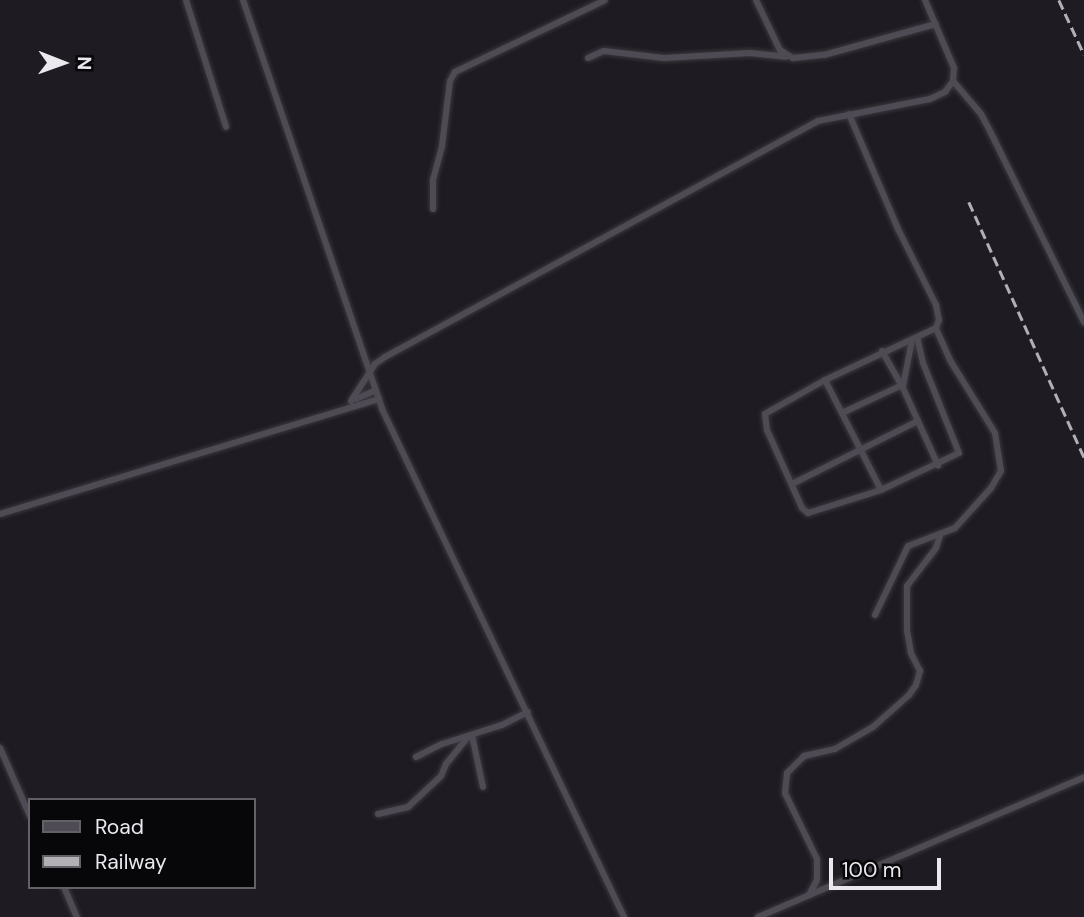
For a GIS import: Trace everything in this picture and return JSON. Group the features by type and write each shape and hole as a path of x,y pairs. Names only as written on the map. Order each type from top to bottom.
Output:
{"street":[{"path":"186,0 226,127"},
{"path":"243,0 382,409 624,917"},
{"path":"433,208 433,180 442,146 450,81 455,72 605,0"},
{"path":"756,0 786,57"},
{"path":"351,401 369,373 385,357 818,121 930,99 945,92 953,81 954,68 925,0"},
{"path":"588,58 604,51 664,58 750,53 801,59 936,24"},
{"path":"953,81 981,114 1084,322"},
{"path":"849,114 898,229 936,305 939,320 936,328 882,351 765,414 767,430 803,508 808,513 881,490 959,453 914,339"},
{"path":"875,615 908,546 940,536 955,528 998,479 1001,461 995,433 950,360 936,328"},
{"path":"902,386 914,339"},
{"path":"882,351 902,386 938,465"},
{"path":"825,380 881,490"},
{"path":"842,413 902,386"},
{"path":"342,407 376,390"},
{"path":"0,514 342,407 379,399"},
{"path":"361,405 382,409"},
{"path":"792,484 918,421"},
{"path":"809,895 817,880 817,859 785,793 786,773 804,756 835,748 873,727 909,695 916,685 920,671 911,653 907,631 907,586 936,548 940,536"},
{"path":"416,757 442,744 502,725 528,712"},
{"path":"470,735 484,787"},
{"path":"378,814 408,807 441,776 446,764 470,735"},
{"path":"0,748 28,811"},
{"path":"758,917 1084,778"},
{"path":"65,889 75,916"}],"railway":[{"path":"1059,0 1084,54"},
{"path":"969,202 1084,457"}]}
